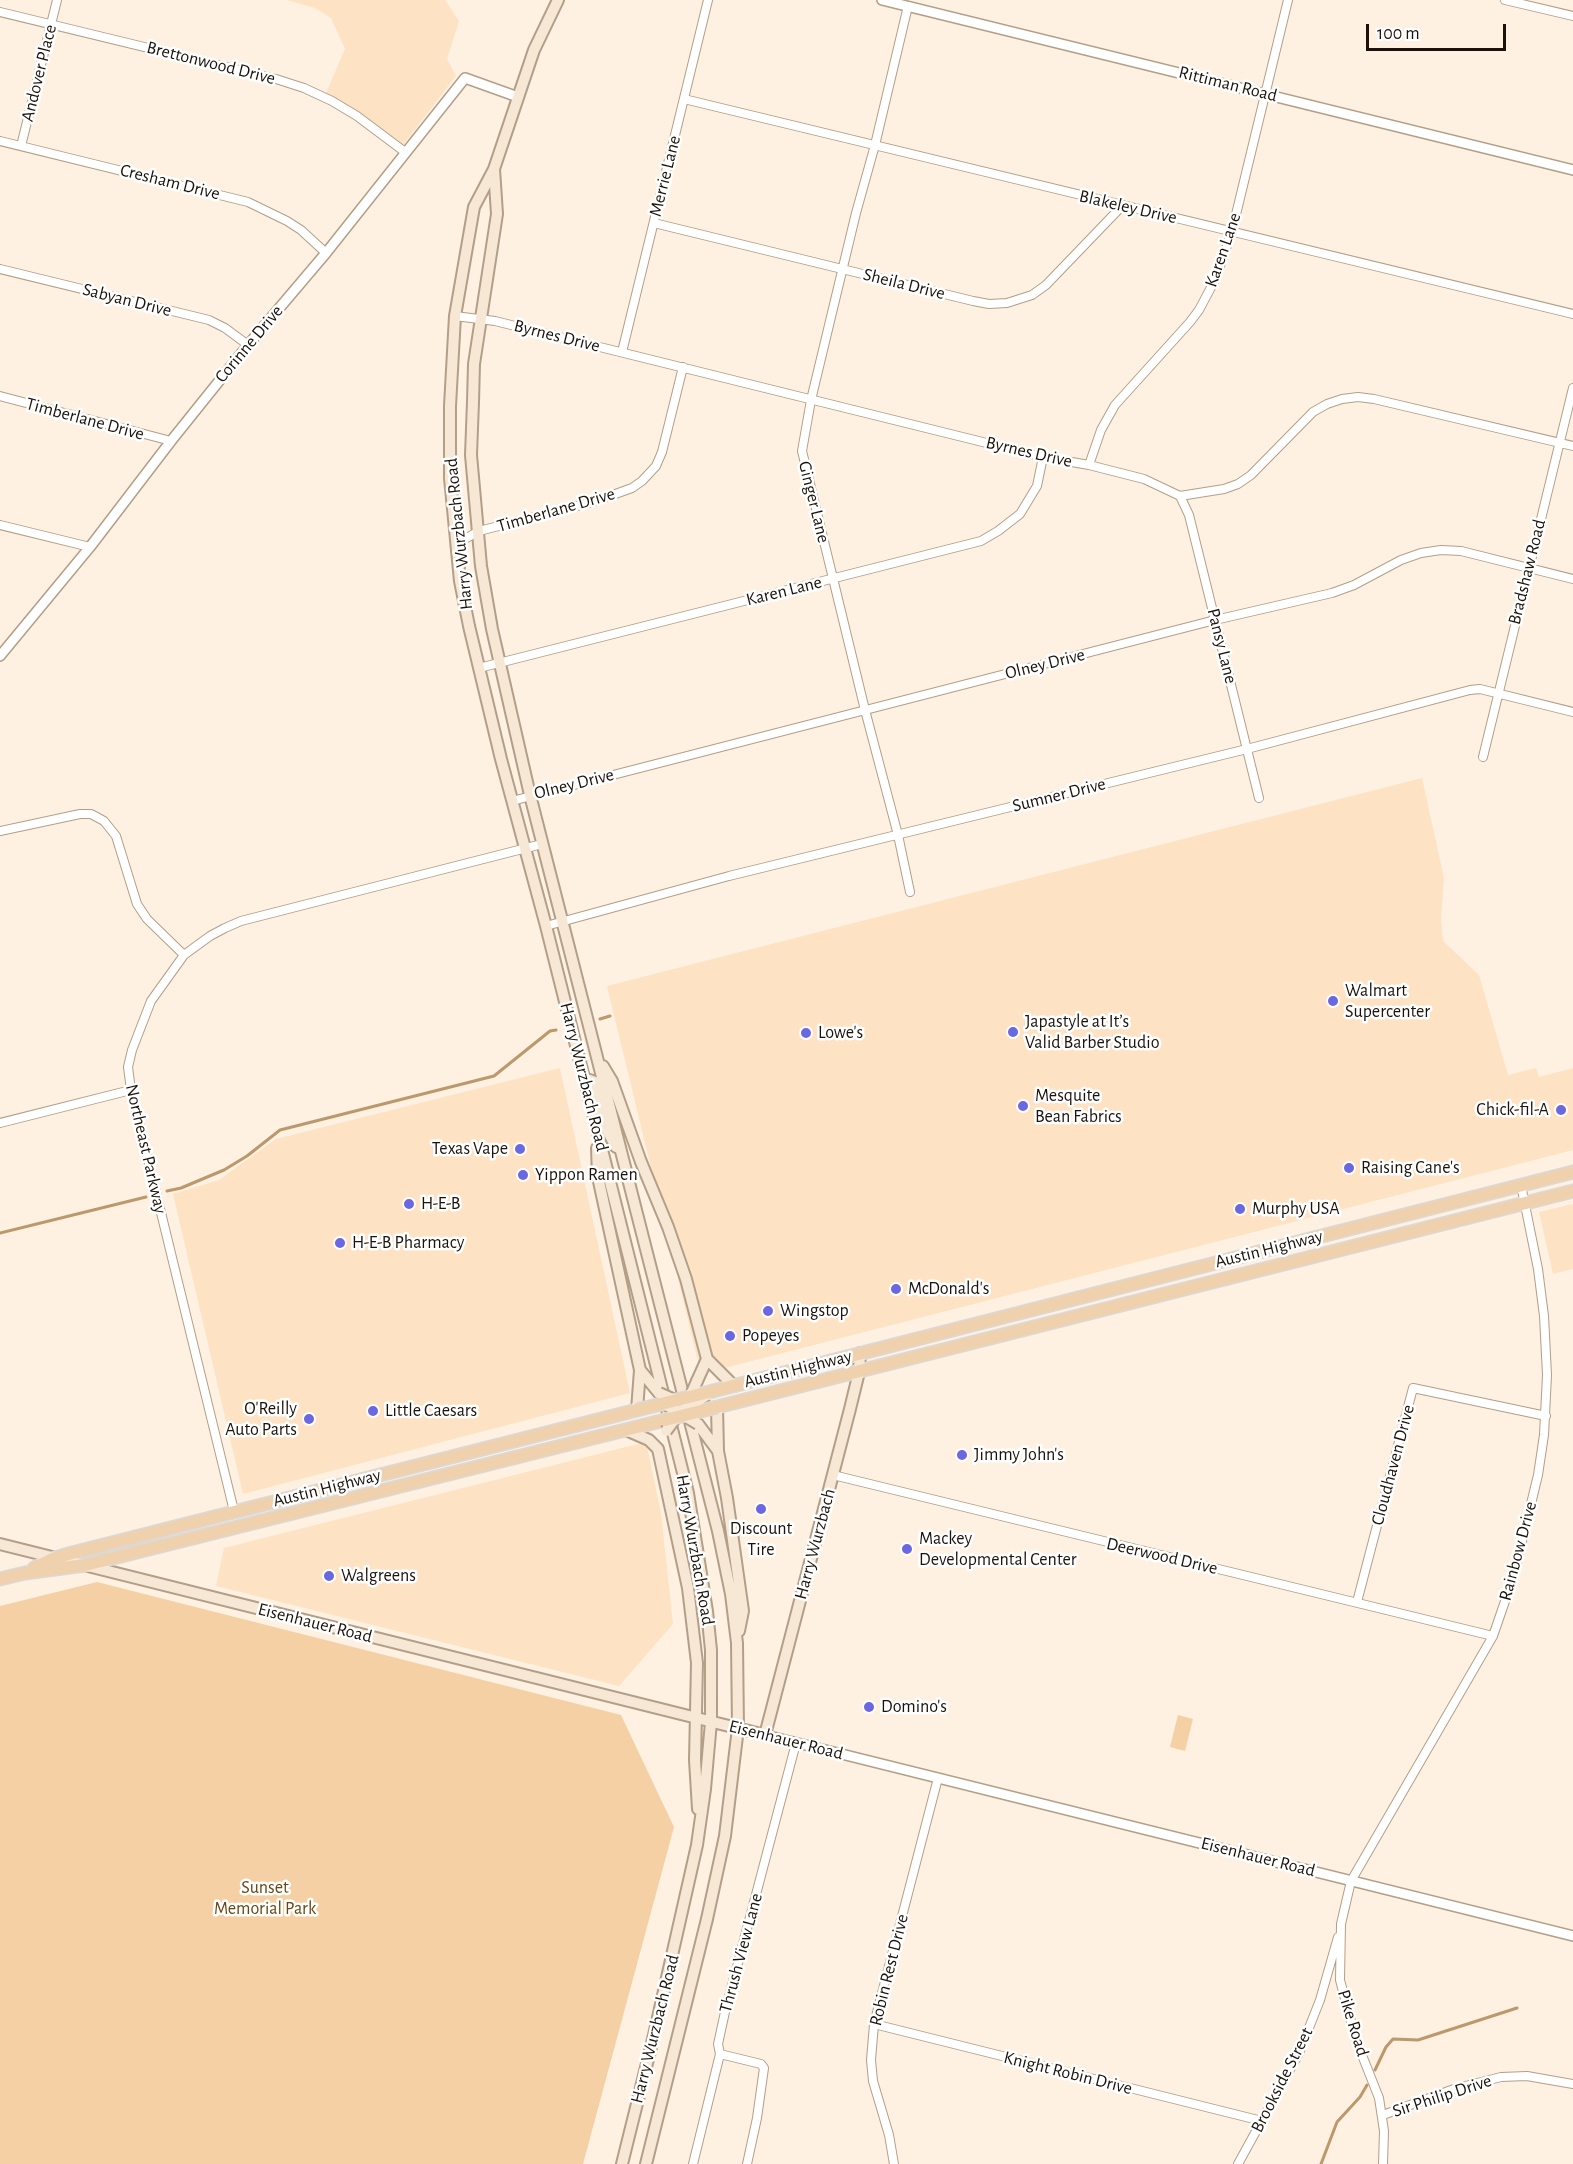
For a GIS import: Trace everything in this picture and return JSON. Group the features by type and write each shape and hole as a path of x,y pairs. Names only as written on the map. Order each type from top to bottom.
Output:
{"main road":[{"path":"549,0 549,18"},
{"name":"Harry Wurzbach Road","path":"558,0 534,50 494,169 474,207 455,316 449,441 460,581 479,668 688,1493 707,1611 711,1661 711,1722 700,1823 687,1893 622,2164"},
{"name":"Harry Wurzbach Road","path":"494,169 497,214 474,364 471,455 481,566 500,662 542,844 718,1531 731,1594 737,1643 738,1728 725,1836 712,1898 646,2164"},
{"path":"597,1058 612,1081 668,1227 686,1279 707,1359 734,1386"},
{"path":"584,1078 595,1082 608,1132 624,1161"},
{"path":"597,1133 598,1177 639,1370 637,1410"},
{"name":"Austin Highway","path":"0,1580 25,1573 85,1565 626,1430 678,1409 713,1391 1573,1172"},
{"name":"Austin Highway","path":"25,1573 55,1558 637,1410 704,1410 717,1407 1573,1191"},
{"name":"Harry Wurzbach","path":"765,1735 859,1372 860,1353"},
{"path":"658,1449 707,1359"},
{"path":"639,1370 659,1393 698,1424 718,1451"},
{"path":"717,1407 718,1451 743,1611 737,1643"},
{"path":"530,1454 533,1441 585,1428 593,1421"},
{"path":"626,1430 649,1440 658,1449 678,1537 697,1663 696,1790 700,1823"},
{"name":"Eisenhauer Road","path":"0,1544 765,1735"}],"street":[{"name":"Andover Place","path":"21,146 57,0"},
{"name":"Merrie Lane","path":"622,352 708,0"},
{"name":"Rittiman Road","path":"882,0 1573,170"},
{"name":"Karen Lane","path":"1089,465 1101,429 1115,405 1199,310 1216,278 1232,231 1288,0"},
{"path":"1505,0 1573,16"},
{"name":"Ginger Lane","path":"908,6 811,399 802,451 898,835 910,892"},
{"name":"Brettonwood Drive","path":"0,12 276,79 304,88 357,116 405,152"},
{"name":"Corinne Drive","path":"0,656 465,78 518,97"},
{"name":"Blakeley Drive","path":"684,99 1573,314"},
{"name":"Cresham Drive","path":"0,141 248,202 301,230 326,253"},
{"name":"Sheila Drive","path":"654,223 989,304 1007,303 1032,295 1046,285 1122,206"},
{"name":"Sabyan Drive","path":"0,269 209,320 225,328 248,345"},
{"name":"Byrnes Drive","path":"455,316 495,321 1043,457 1089,465 1144,479 1180,496"},
{"name":"Timberlane Drive","path":"456,544 478,531 592,502 632,488 642,481 656,466 662,452 683,367"},
{"name":"Bradshaw Road","path":"1483,757 1573,388"},
{"name":"Timberlane Drive","path":"0,396 171,441"},
{"path":"1180,496 1224,489 1238,484 1251,475 1313,412 1342,399 1358,397 1374,399 1573,446"},
{"name":"Karen Lane","path":"479,668 972,544 998,531 1020,513 1037,486 1043,457"},
{"name":"Pansy Lane","path":"1180,496 1189,515 1259,798"},
{"path":"0,525 90,547"},
{"name":"Olney Drive","path":"512,801 1215,620 1332,593 1354,585 1401,560 1431,551 1461,551 1573,579"},
{"name":"Sumner Drive","path":"546,926 729,876 1247,749 1456,693 1480,689 1573,712"},
{"path":"0,831 80,814 91,814 104,821 116,836 136,904 147,919 184,955"},
{"name":"Northeast Parkway","path":"234,1511 131,1090 128,1067 137,1034 151,1001 184,955 210,936 241,921 542,844"},
{"path":"0,1123 131,1090"},
{"name":"Rainbow Drive","path":"1351,1881 1493,1636 1513,1578 1538,1475 1546,1416 1547,1375 1544,1316 1521,1185"},
{"name":"Cloudhaven Drive","path":"1357,1602 1413,1389 1546,1416"},
{"name":"Deerwood Drive","path":"832,1475 1493,1636"},
{"name":"Eisenhauer Road","path":"765,1735 1573,1936"},
{"name":"Thrush View Lane","path":"693,2164 720,2054 718,2044 725,2013 796,1743"},
{"name":"Robin Rest Drive","path":"894,2164 889,2135 873,2081 871,2060 874,2024 938,1778"},
{"name":"Pike Road","path":"1351,1881 1341,1924 1340,1980 1356,2040 1379,2098 1383,2115 1383,2164"},
{"name":"Brookside Street","path":"1238,2164 1299,2053 1320,2000 1341,1924"},
{"name":"Knight Robin Drive","path":"874,2024 1262,2121"},
{"path":"720,2054 760,2064 764,2068 757,2118 747,2164"},
{"name":"Sir Philip Drive","path":"1383,2115 1454,2089 1501,2077 1527,2076 1573,2084"}],"shaded area":[{"path":"287,0 445,0 459,21 447,59 456,76 403,145 354,109 326,93 345,49 331,18 315,8"},
{"path":"1422,778 1444,878 1441,920 1443,941 1479,975 1508,1075 1536,1068 1539,1077 1573,1068 1573,1150 701,1374 607,986"},
{"path":"560,1068 630,1393 243,1494 173,1194 219,1180 276,1139"},
{"path":"1573,1204 1573,1269 1553,1274 1539,1212"},
{"path":"646,1442 661,1513 673,1624 619,1686 216,1586 224,1548"}],"green space":[{"name":"Sunset Memorial Park","path":"97,1582 621,1715 674,1827 583,2164 0,2164 0,1606"},
{"path":"1178,1715 1193,1719 1185,1751 1170,1747"}],"waterway":[{"path":"600,1019 610,1016"},
{"path":"167,1191 181,1188 224,1170 247,1156 280,1130 494,1076 550,1031 556,1030"},
{"path":"0,1233 146,1197"},
{"path":"1375,2070 1386,2047 1393,2039 1418,2040 1517,2008"},
{"path":"1321,2164 1337,2122 1360,2097 1367,2085"}],"place":[{"name":"Walmart Supercenter","path":"1333,1001"},
{"name":"Japastyle at It’s Valid Barber Studio","path":"1013,1032"},
{"name":"Lowe's","path":"806,1033"},
{"name":"Mesquite Bean Fabrics","path":"1023,1106"},
{"name":"Chick-fil-A","path":"1561,1110"},
{"name":"Texas Vape","path":"520,1149"},
{"name":"Raising Cane's","path":"1349,1168"},
{"name":"Yippon Ramen","path":"523,1175"},
{"name":"H-E-B","path":"409,1204"},
{"name":"Murphy USA","path":"1240,1209"},
{"name":"H-E-B Pharmacy","path":"340,1243"},
{"name":"McDonald's","path":"896,1289"},
{"name":"Wingstop","path":"768,1311"},
{"name":"Popeyes","path":"730,1336"},
{"name":"Little Caesars","path":"373,1411"},
{"name":"O'Reilly Auto Parts","path":"309,1419"},
{"name":"Jimmy John's","path":"962,1455"},
{"name":"Discount Tire","path":"761,1509"},
{"name":"Mackey Developmental Center","path":"907,1549"},
{"name":"Walgreens","path":"329,1576"},
{"name":"Domino's","path":"869,1707"}]}
